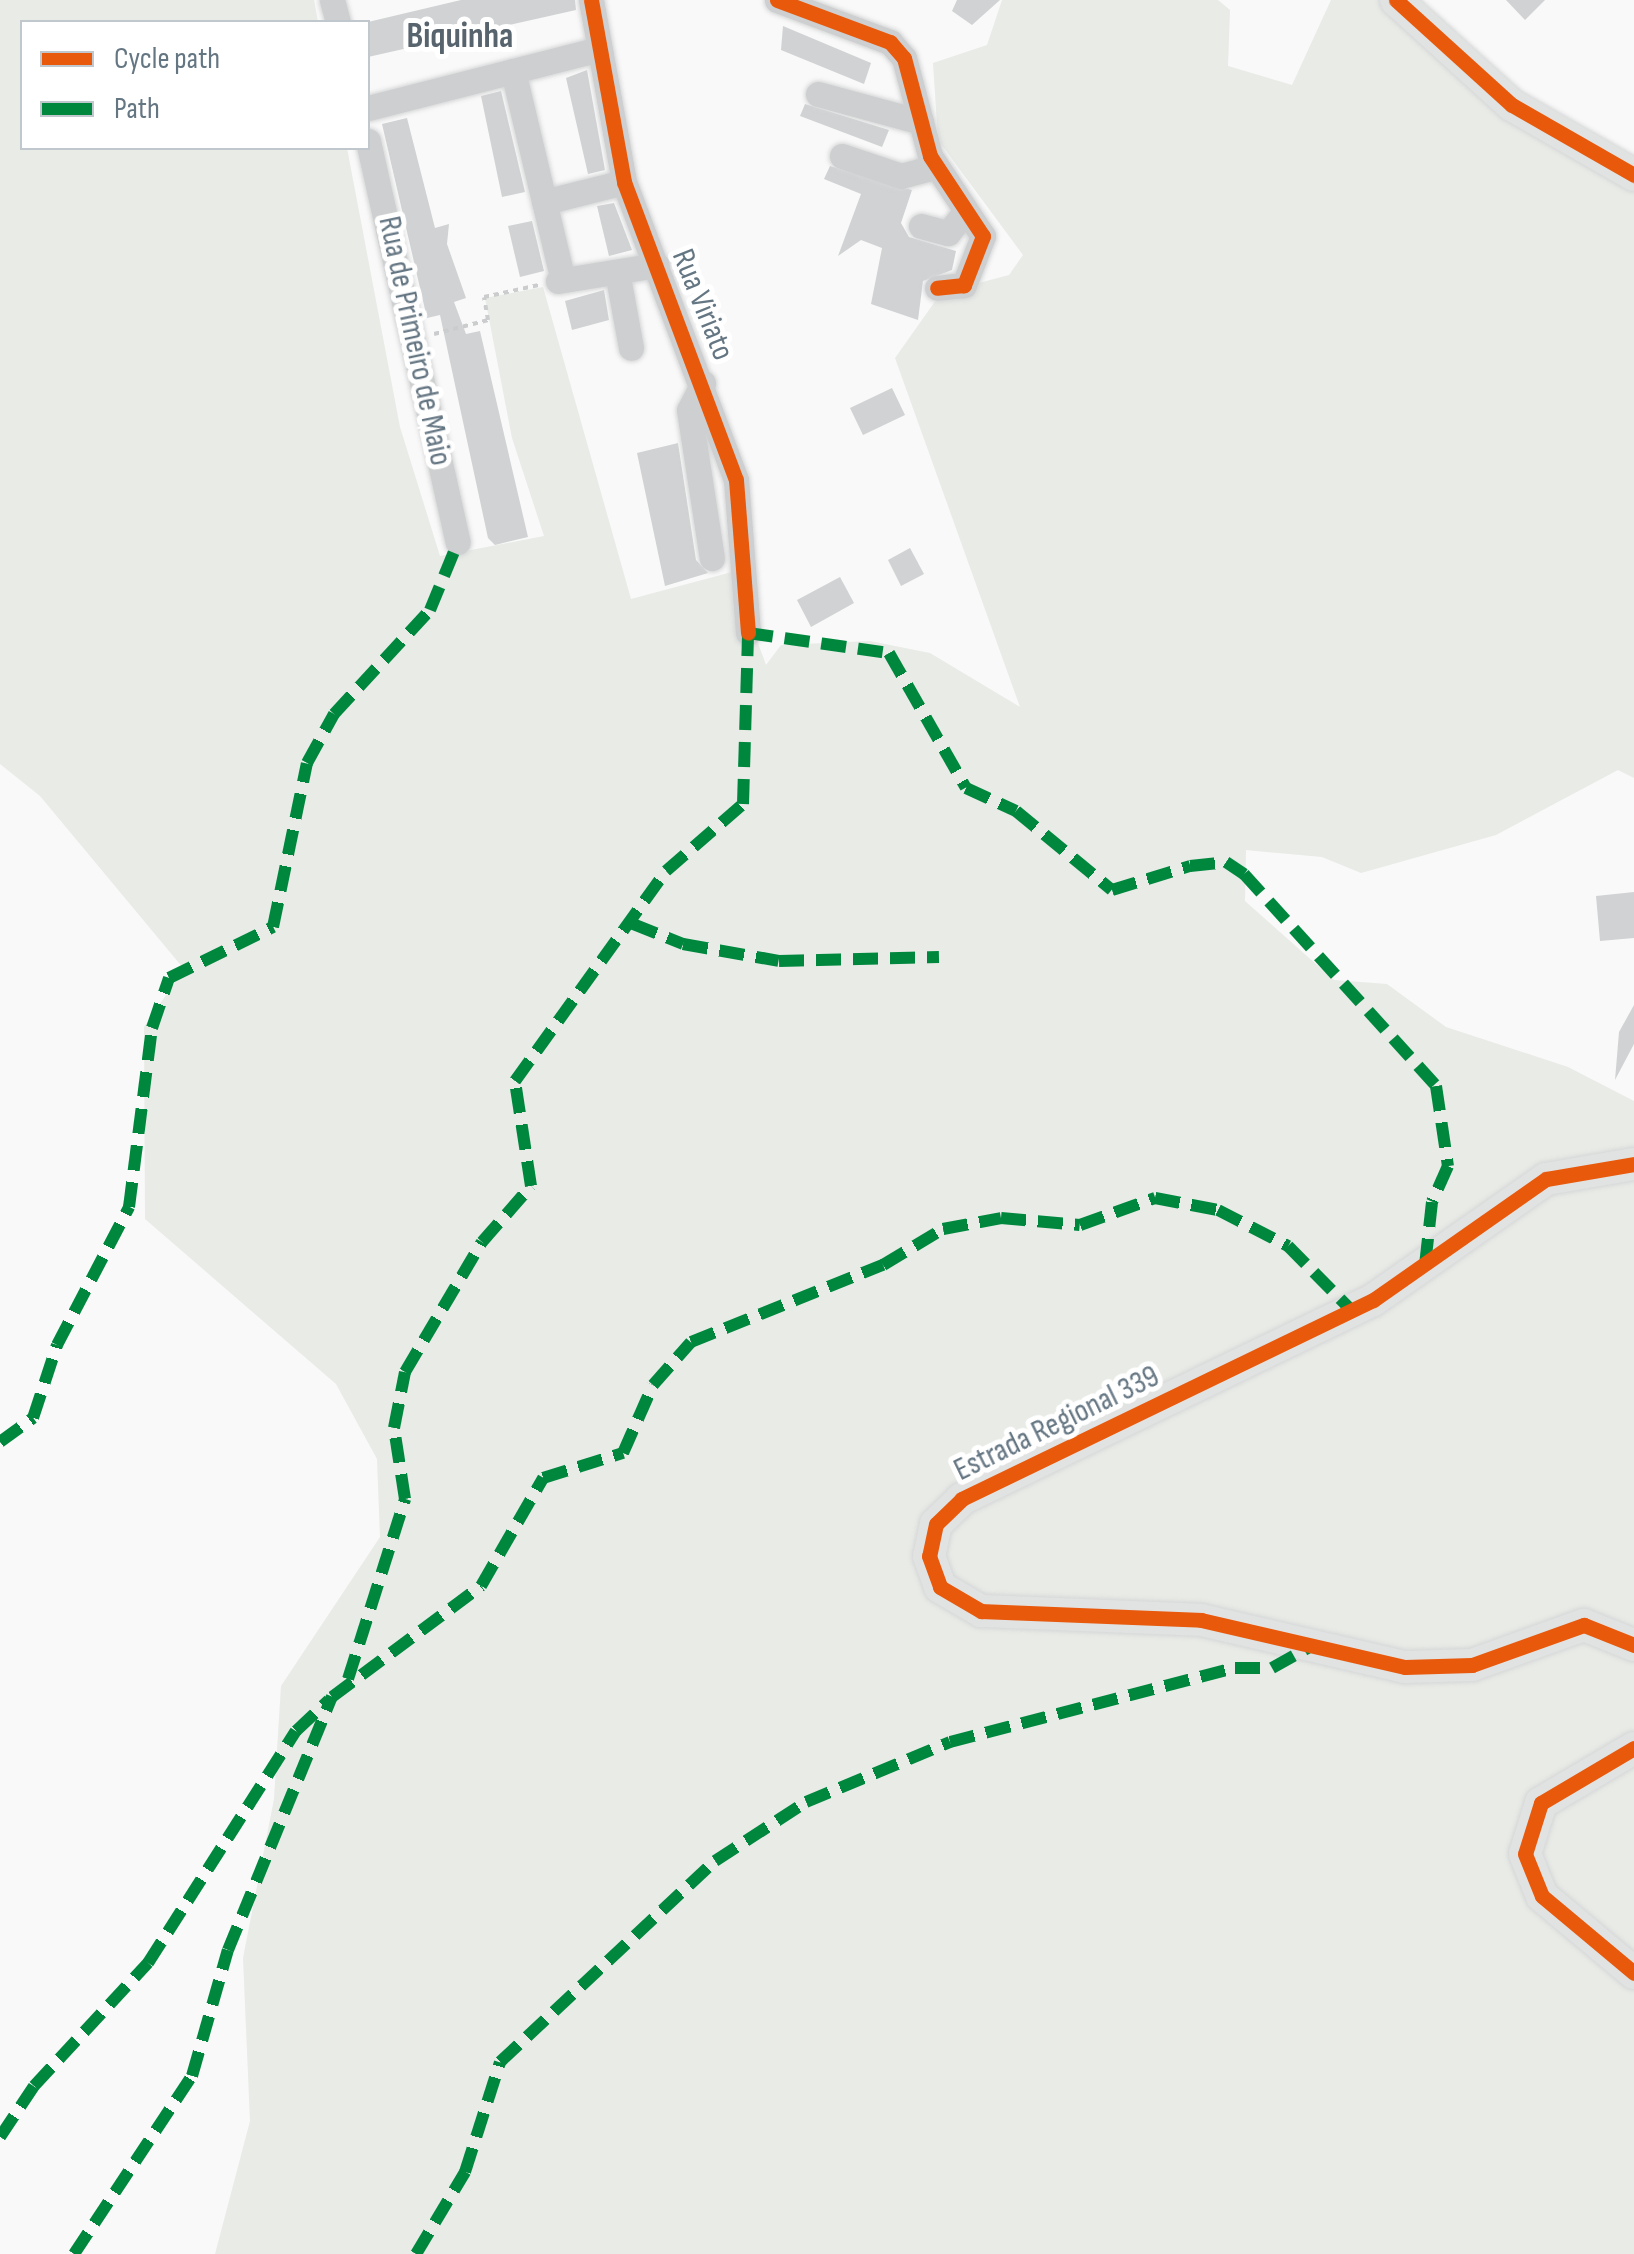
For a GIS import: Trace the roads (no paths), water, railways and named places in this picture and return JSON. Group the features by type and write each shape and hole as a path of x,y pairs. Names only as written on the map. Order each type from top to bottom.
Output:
{"main road":[{"path":"1396,0 1512,105 1634,175"},
{"name":"Estrada Regional 339","path":"1634,1164 1536,1184 1373,1300 962,1499 936,1524 929,1556 940,1587 981,1610 1200,1620 1405,1667 1472,1665 1584,1625 1634,1645"},
{"path":"1634,1748 1541,1803 1526,1854 1542,1896 1634,1973"}],"street":[{"name":"Rua Viriato","path":"591,0 624,182 703,382 736,480 748,633"},
{"path":"777,0 890,42 935,167 983,236 964,285 937,288"},
{"path":"370,107 600,49"},
{"path":"512,71 544,202 624,182"},
{"path":"818,94 921,122"},
{"name":"Rua de Primeiro de Maio","path":"370,150 458,542"},
{"path":"842,156 901,176 935,167"},
{"name":"Rua Viriato","path":"544,202 559,274 618,276 657,265"},
{"path":"921,226 948,233 964,212"},
{"name":"Rua Viriato","path":"618,276 631,348"},
{"name":"Rua Viriato","path":"703,382 689,410 712,558"}],"district":[{"name":"Biquinha","path":"460,37"}]}
